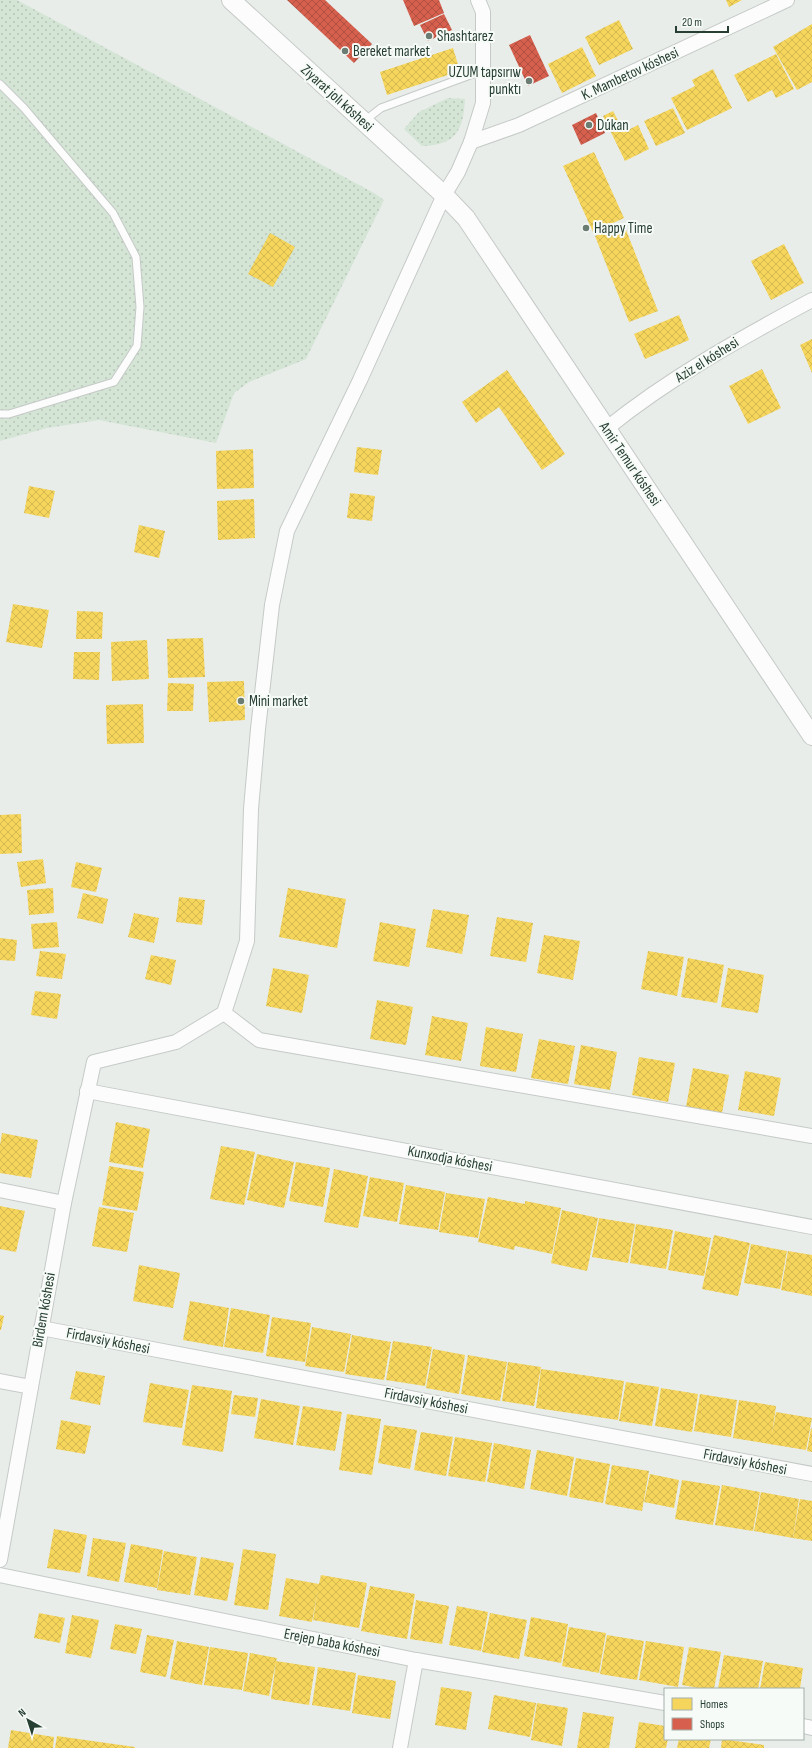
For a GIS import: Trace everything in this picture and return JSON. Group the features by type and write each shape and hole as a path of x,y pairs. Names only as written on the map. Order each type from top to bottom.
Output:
{"street":[{"name":"Ziyarat jolı kóshesi","path":"231,0 444,195"},
{"path":"478,0 483,12 483,103 471,142 458,172 444,195 360,380 287,531 272,605 258,729 251,809 247,941 224,1013 259,1040 812,1136"},
{"name":"K. Mambetov kóshesi","path":"471,142 519,126 787,0"},
{"name":"Amir Temur kóshesi","path":"444,195 466,218 812,736"},
{"name":"Aziz el kóshesi","path":"606,429 680,376 760,328 812,300"},
{"name":"Birdem kóshesi","path":"0,1560 64,1203 94,1062 176,1042 224,1013"},
{"name":"Kunxodja kóshesi","path":"88,1091 812,1227"},
{"path":"0,1190 64,1203"},
{"name":"Firdavsiy kóshesi","path":"41,1328 812,1474"},
{"path":"0,1381 31,1387"},
{"name":"Erejep baba kóshesi","path":"0,1575 416,1660 664,1703"},
{"path":"400,1748 416,1660"}],"lane":[{"path":"363,122 382,108 473,74"},
{"path":"0,84 24,108 113,213 136,257 140,306 137,346 114,382 9,414 0,414"}],"green space":[{"path":"0,0 17,0 374,193 384,200 306,359 249,382 234,393 216,443 99,420 47,428 0,441"},
{"path":"448,98 465,99 462,120 456,134 443,143 422,146 404,129 419,112"}],"building: Homes":[{"path":"726,0 742,0 729,7"},
{"path":"619,20 633,49 599,65 585,37"},
{"path":"812,24 812,82 797,90 773,47"},
{"path":"582,47 596,76 562,93 548,64"},
{"path":"453,48 460,71 387,95 380,72"},
{"path":"776,54 794,89 776,98 772,90 748,102 734,75"},
{"path":"713,69 732,108 687,130 671,98 695,86 692,80"},
{"path":"673,108 685,133 656,146 644,121"},
{"path":"613,111 624,132 638,125 649,149 625,161 603,116"},
{"path":"594,152 624,218 593,232 563,166"},
{"path":"624,225 658,311 629,322 595,236"},
{"path":"270,233 295,247 273,287 248,274"},
{"path":"784,244 804,283 771,300 751,261"},
{"path":"679,315 689,340 645,359 634,334"},
{"path":"812,339 812,373 800,345"},
{"path":"762,369 781,408 748,424 729,386"},
{"path":"507,370 565,454 542,470 499,407 476,423 462,402"},
{"path":"357,447 382,450 378,475 354,472"},
{"path":"253,449 254,488 217,489 216,451"},
{"path":"29,486 55,491 49,518 24,513"},
{"path":"350,493 375,496 372,521 347,518"},
{"path":"254,499 255,538 218,540 217,501"},
{"path":"139,525 165,531 159,558 134,552"},
{"path":"13,604 49,610 42,648 6,642"},
{"path":"77,611 103,612 102,639 76,639"},
{"path":"203,638 205,677 168,678 167,639"},
{"path":"147,640 149,679 112,681 111,642"},
{"path":"74,652 100,652 99,680 73,679"},
{"path":"244,681 245,720 209,722 207,682"},
{"path":"168,683 194,684 193,711 167,711"},
{"path":"143,704 144,743 107,744 106,705"},
{"path":"21,814 22,853 0,854 0,815"},
{"path":"43,859 46,883 21,887 17,862"},
{"path":"76,862 102,868 96,892 71,887"},
{"path":"53,888 54,913 29,915 27,890"},
{"path":"288,888 346,899 337,948 279,937"},
{"path":"83,893 108,899 103,924 77,918"},
{"path":"179,897 205,900 202,925 176,922"},
{"path":"433,909 469,915 462,954 426,947"},
{"path":"134,913 159,918 154,943 128,937"},
{"path":"497,917 533,923 526,962 490,956"},
{"path":"57,922 59,947 33,949 31,924"},
{"path":"380,922 416,929 409,967 373,961"},
{"path":"544,935 580,941 573,980 537,973"},
{"path":"0,938 17,940 15,961 0,960"},
{"path":"40,951 66,954 62,979 36,976"},
{"path":"648,951 684,957 677,996 641,989"},
{"path":"151,955 176,960 171,985 145,979"},
{"path":"688,958 724,965 717,1003 681,997"},
{"path":"273,968 309,975 302,1013 266,1006"},
{"path":"728,968 764,975 758,1013 721,1007"},
{"path":"35,991 61,994 57,1019 31,1015"},
{"path":"377,1000 413,1007 406,1045 370,1039"},
{"path":"432,1016 468,1023 461,1061 425,1055"},
{"path":"486,1027 523,1034 516,1072 480,1066"},
{"path":"539,1039 575,1046 568,1084 531,1078"},
{"path":"581,1045 617,1052 610,1090 574,1084"},
{"path":"639,1057 675,1063 668,1102 632,1095"},
{"path":"693,1068 729,1075 722,1113 686,1107"},
{"path":"745,1071 781,1078 774,1116 738,1110"},
{"path":"116,1122 150,1129 143,1168 109,1162"},
{"path":"2,1133 38,1140 31,1178 0,1173 0,1145"},
{"path":"221,1146 255,1152 244,1205 210,1199"},
{"path":"257,1154 294,1162 284,1208 247,1200"},
{"path":"296,1162 330,1168 323,1207 289,1201"},
{"path":"109,1166 144,1172 137,1211 102,1205"},
{"path":"334,1169 368,1176 358,1228 324,1222"},
{"path":"370,1177 404,1183 397,1222 363,1216"},
{"path":"406,1185 445,1192 438,1230 399,1224"},
{"path":"446,1193 485,1199 478,1238 439,1232"},
{"path":"488,1197 525,1204 525,1201 561,1208 552,1254 515,1246 514,1250 478,1242"},
{"path":"0,1206 25,1211 16,1252 0,1249"},
{"path":"99,1207 134,1213 127,1252 92,1246"},
{"path":"562,1210 598,1218 587,1271 551,1263"},
{"path":"599,1218 635,1224 628,1263 592,1257"},
{"path":"636,1224 673,1230 666,1269 630,1263"},
{"path":"675,1231 711,1238 704,1276 668,1270"},
{"path":"714,1235 750,1243 738,1296 702,1289"},
{"path":"751,1244 787,1251 780,1289 744,1283"},
{"path":"788,1251 812,1255 812,1296 781,1290"},
{"path":"139,1265 180,1273 173,1308 133,1301"},
{"path":"190,1301 229,1308 223,1347 183,1340"},
{"path":"231,1308 270,1315 263,1353 224,1347"},
{"path":"0,1315 4,1316 1,1330 0,1330"},
{"path":"272,1317 311,1323 305,1362 266,1356"},
{"path":"312,1327 351,1334 344,1372 305,1366"},
{"path":"352,1335 391,1342 384,1380 345,1374"},
{"path":"393,1341 432,1347 425,1386 386,1380"},
{"path":"433,1349 465,1355 459,1394 426,1388"},
{"path":"468,1355 507,1362 500,1401 461,1394"},
{"path":"508,1362 541,1367 534,1406 502,1401"},
{"path":"541,1369 624,1381 618,1420 536,1408"},
{"path":"76,1371 105,1376 100,1405 70,1399"},
{"path":"626,1382 659,1387 652,1426 619,1421"},
{"path":"150,1383 189,1390 182,1428 143,1422"},
{"path":"192,1385 232,1391 223,1452 182,1445"},
{"path":"661,1388 698,1394 692,1432 655,1426"},
{"path":"700,1394 737,1400 731,1437 694,1431"},
{"path":"234,1395 258,1398 255,1417 231,1414"},
{"path":"261,1399 300,1406 293,1445 254,1438"},
{"path":"739,1400 776,1406 772,1434 776,1412 812,1418 806,1450 733,1438"},
{"path":"303,1406 342,1412 335,1451 296,1445"},
{"path":"347,1414 381,1419 372,1475 339,1470"},
{"path":"61,1420 91,1426 85,1454 56,1449"},
{"path":"384,1425 417,1430 410,1469 378,1463"},
{"path":"811,1428 812,1429 812,1452 807,1451"},
{"path":"421,1432 453,1437 446,1476 414,1470"},
{"path":"455,1437 492,1443 485,1482 448,1476"},
{"path":"494,1443 531,1450 524,1489 487,1482"},
{"path":"537,1450 574,1457 567,1496 530,1489"},
{"path":"576,1458 610,1464 603,1503 569,1497"},
{"path":"612,1465 649,1471 642,1511 605,1504"},
{"path":"650,1474 679,1480 674,1508 644,1502"},
{"path":"682,1480 720,1486 713,1525 675,1519"},
{"path":"722,1485 760,1492 753,1531 715,1525"},
{"path":"761,1492 799,1499 793,1538 754,1531"},
{"path":"800,1499 812,1501 812,1541 793,1538"},
{"path":"54,1529 87,1535 80,1573 47,1568"},
{"path":"93,1538 126,1543 119,1582 87,1576"},
{"path":"131,1544 163,1550 157,1588 124,1582"},
{"path":"243,1549 276,1554 268,1610 234,1605"},
{"path":"164,1551 197,1557 190,1595 157,1590"},
{"path":"201,1557 234,1563 227,1601 194,1595"},
{"path":"321,1575 367,1583 359,1628 313,1620 318,1589 312,1622 279,1616 286,1578 319,1584"},
{"path":"370,1586 415,1594 407,1639 361,1631"},
{"path":"416,1600 449,1606 442,1644 410,1639"},
{"path":"457,1606 488,1612 481,1651 449,1645"},
{"path":"39,1613 65,1618 60,1643 34,1638"},
{"path":"490,1613 527,1620 519,1659 482,1652"},
{"path":"72,1615 99,1620 91,1658 65,1653"},
{"path":"531,1617 568,1624 561,1663 524,1656"},
{"path":"115,1624 142,1629 136,1654 110,1649"},
{"path":"569,1627 606,1633 599,1673 562,1666"},
{"path":"147,1635 174,1640 166,1677 140,1672"},
{"path":"607,1635 644,1641 637,1680 600,1674"},
{"path":"177,1641 209,1647 202,1685 170,1679"},
{"path":"646,1641 684,1647 678,1687 639,1680"},
{"path":"210,1647 248,1653 242,1690 204,1685"},
{"path":"689,1647 721,1652 714,1688 698,1688 682,1685"},
{"path":"250,1653 277,1658 276,1661 315,1667 309,1705 271,1699 276,1662 269,1696 243,1691"},
{"path":"724,1655 763,1661 758,1688 718,1688"},
{"path":"765,1662 803,1668 800,1688 760,1688"},
{"path":"318,1667 356,1673 350,1711 312,1705"},
{"path":"358,1675 396,1681 390,1719 352,1713"},
{"path":"441,1687 472,1692 466,1730 435,1725"},
{"path":"494,1695 536,1703 530,1737 488,1729"},
{"path":"537,1703 568,1708 562,1746 531,1740"},
{"path":"583,1712 614,1717 609,1748 577,1748"},
{"path":"639,1722 664,1726 664,1740 668,1740 666,1748 635,1748"},
{"path":"11,1730 54,1737 53,1748 8,1748"},
{"path":"57,1736 135,1747 135,1748 55,1748"},
{"path":"679,1740 711,1740 709,1748 677,1748"},
{"path":"722,1740 764,1745 764,1748 721,1748"}],"building: Shops":[{"path":"287,0 325,0 372,44 354,63"},
{"path":"403,0 439,0 444,13 414,26"},
{"path":"444,14 452,30 428,41 420,25"},
{"path":"530,35 549,76 528,86 509,45"},
{"path":"596,113 605,133 581,145 572,125"}],"place":[{"name":"Shashtarez","path":"429,36"},
{"name":"Bereket market","path":"345,51"},
{"name":"UZUM tapsırıw punktı","path":"529,81"},
{"name":"Dúkan","path":"589,125"},
{"name":"Happy Time","path":"586,228"},
{"name":"Mini market","path":"241,701"}]}
